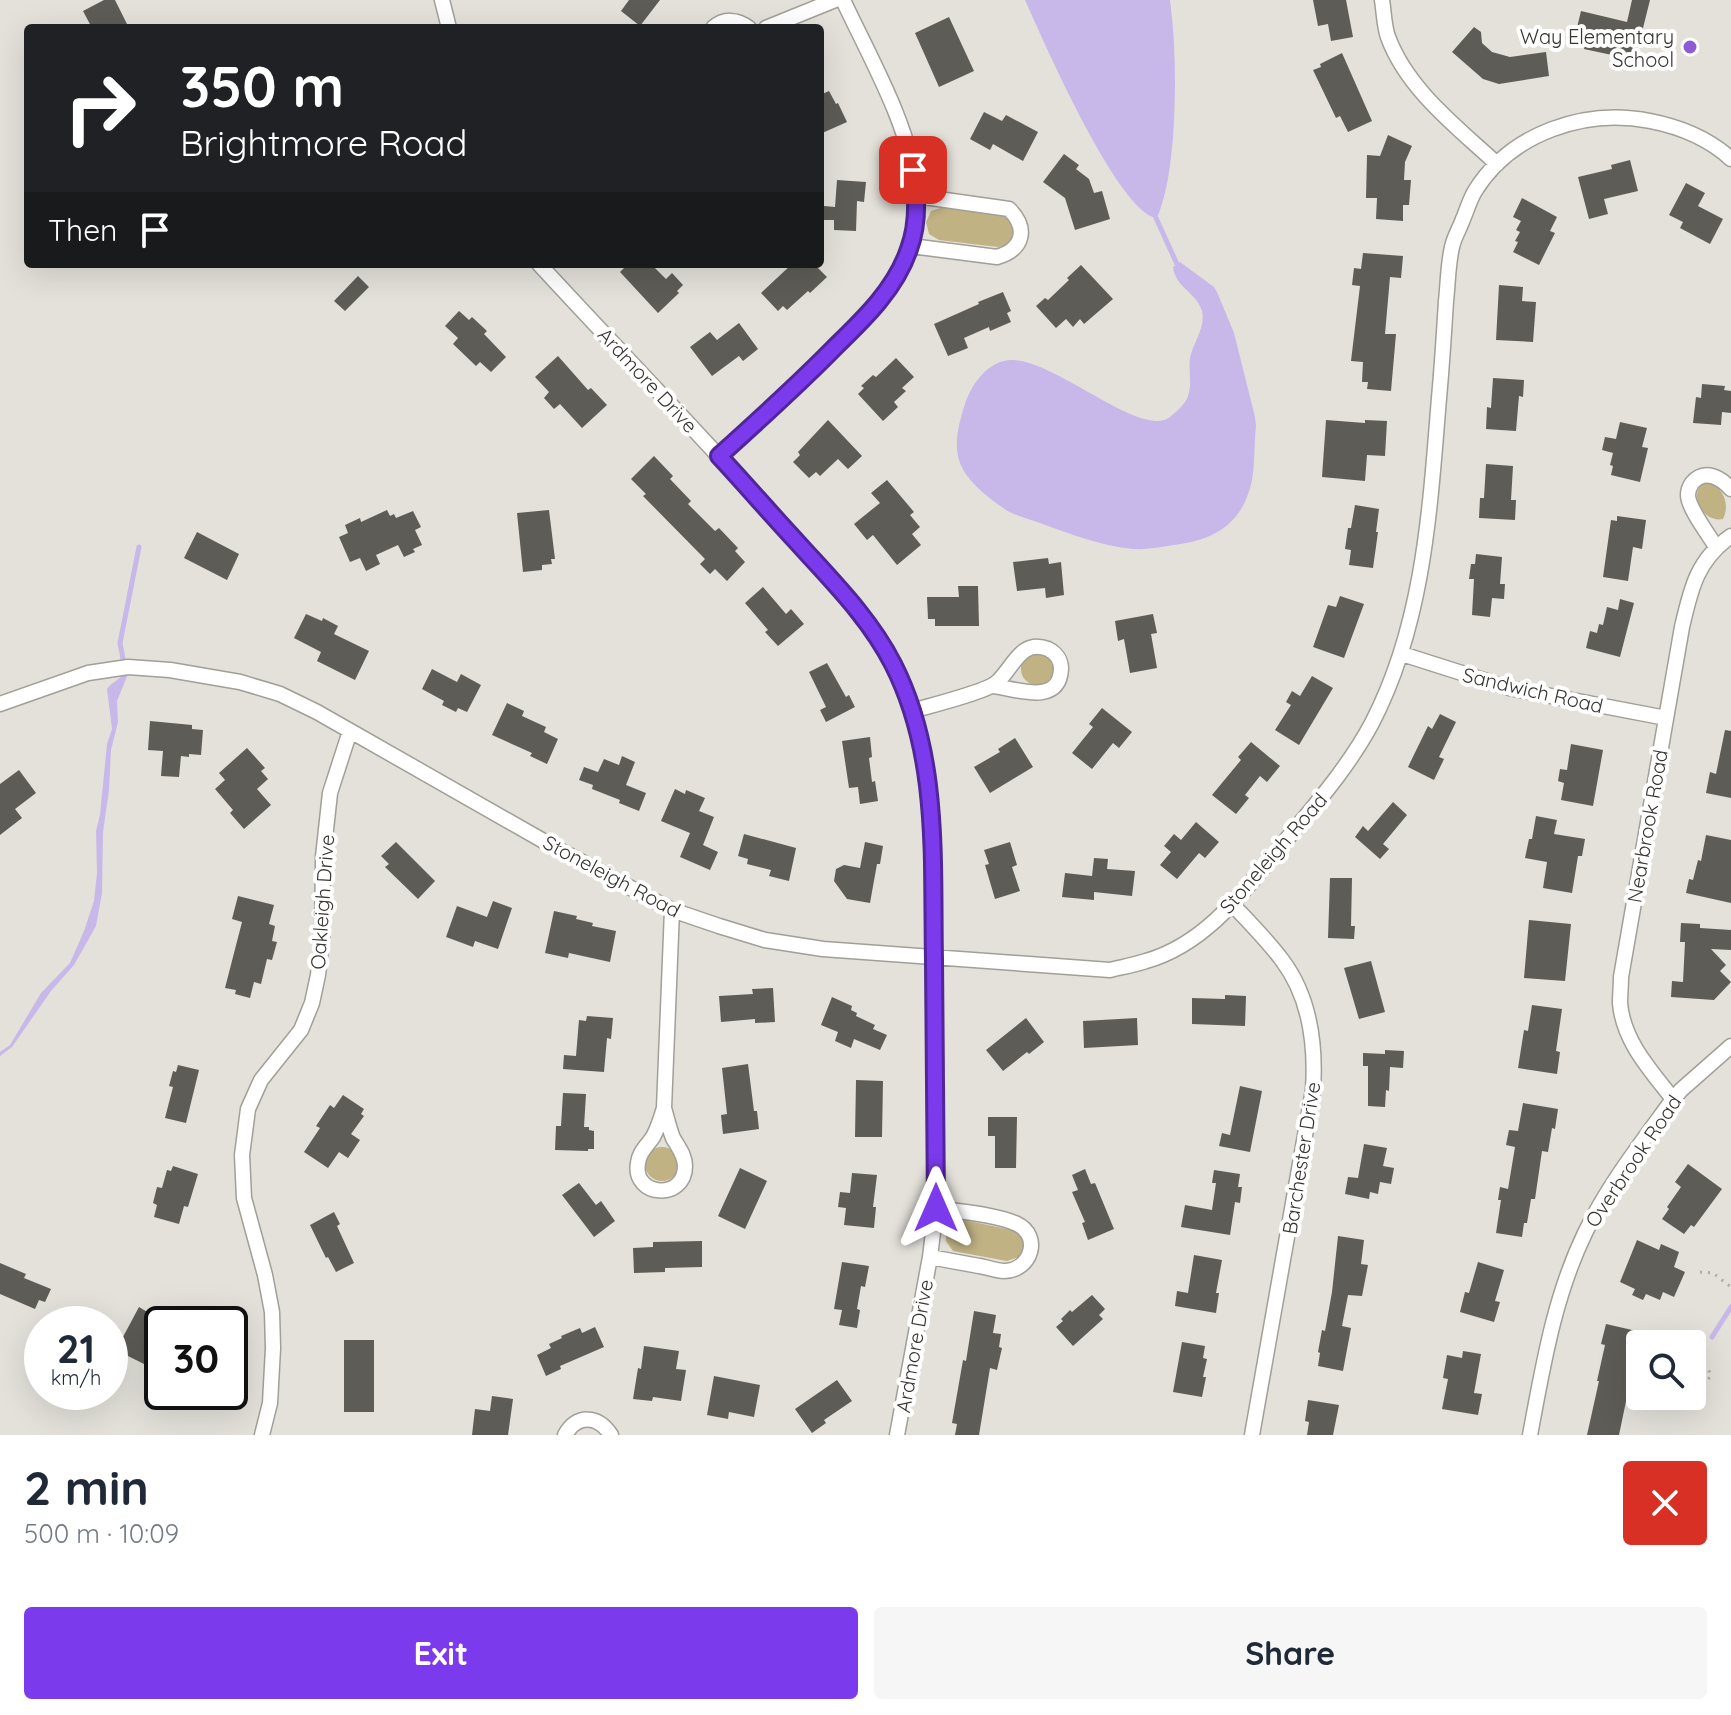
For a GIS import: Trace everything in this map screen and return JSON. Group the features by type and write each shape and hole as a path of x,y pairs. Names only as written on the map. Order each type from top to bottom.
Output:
{"street":[{"path":"442,0 448,24"},
{"path":"776,24 835,0"},
{"path":"719,456 819,363 879,301 901,268 911,246 917,196 913,170 901,130 843,0"},
{"path":"1382,0 1386,33 1413,80 1442,113 1497,164"},
{"path":"719,24 732,20 743,24"},
{"name":"Stoneleigh Road","path":"0,704 88,673 128,667 170,670 240,682 280,694 317,712 554,847 672,910 765,940 823,949 1110,970 1148,961 1182,945 1207,928 1232,904 1334,781 1371,725 1402,654 1426,537 1452,247 1475,191 1497,164 1522,144 1573,122 1619,116 1670,124 1694,133 1731,159"},
{"path":"911,246 997,257 1015,248 1022,228 1018,217 1009,209 917,196"},
{"name":"Ardmore Drive","path":"543,268 847,596 893,664 912,711 924,753 931,806 936,1208 897,1435"},
{"path":"1716,547 1690,505 1687,493 1698,478 1709,475 1720,479 1731,489"},
{"name":"Nearbrook Road","path":"1673,1099 1629,1037 1620,1004 1621,977 1690,592 1716,547 1731,536"},
{"path":"912,711 993,686 1029,693 1049,690 1058,680 1061,669 1058,658 1044,648 1025,649 993,686"},
{"name":"Sandwich Road","path":"1402,654 1509,688 1666,718"},
{"name":"Oakleigh Drive","path":"262,1435 270,1403 272,1312 244,1198 242,1155 248,1109 261,1080 301,1030 312,1003 322,940 323,857 330,793 350,731"},
{"name":"Barchester Drive","path":"1232,904 1283,961 1301,993 1315,1057 1313,1090 1252,1435"},
{"path":"664,1108 685,1162 684,1175 679,1184 665,1191 651,1189 641,1181 637,1166 642,1150 658,1127 664,1108 672,910"},
{"name":"Overbrook Road","path":"1530,1435 1557,1307 1585,1232 1603,1200 1673,1099 1731,1046"},
{"name":"Ardmore Drive","path":"930,1257 1005,1271 1019,1268 1029,1258 1032,1244 1020,1226 1006,1220 936,1208"},
{"path":"565,1435 569,1428 583,1420 599,1422 611,1435"}],"path":[{"path":"1700,1272 1713,1273 1729,1286"},
{"path":"1706,1382 1711,1376 1707,1366"}],"shaded area":[{"path":"1025,0 1170,0 1175,69 1173,138 1166,188 1157,218 1141,209 1103,158 1064,85"},
{"path":"943,207 1007,216 1016,230 1007,244 998,247 939,240 929,234 926,222 931,211"},
{"path":"1180,262 1217,292 1234,333 1255,417 1252,480 1236,516 1218,532 1195,541 1133,549 1086,539 1018,516 986,495 963,470 957,441 971,390 990,367 1004,361 1022,361 1043,368 1137,417 1156,421 1170,417 1184,404 1190,389 1190,358 1203,317 1196,299 1175,274 1173,267"},
{"path":"1704,482 1716,486 1723,495 1726,507 1723,519 1710,517 1700,507 1697,494"},
{"path":"1037,653 1049,657 1053,669 1049,681 1037,685 1025,681 1021,669 1025,657"},
{"path":"128,674 117,701 118,722 111,750 103,832 102,893 96,926 74,965 51,991 12,1047 0,1056 41,993 70,963 84,931 94,901 96,831 107,744 112,729 107,689 122,675"},
{"path":"662,1147 674,1152 679,1164 674,1176 662,1181 650,1176 645,1164 650,1152"},
{"path":"964,1220 1016,1231 1024,1245 1019,1257 1007,1261 953,1251 946,1241 948,1229"}],"building":[{"path":"104,0 115,0 127,24 90,24 83,11"},
{"path":"629,0 660,0 642,24 621,11"},
{"path":"1313,0 1346,0 1353,37 1331,41 1328,24 1318,26"},
{"path":"1632,0 1650,0 1635,60 1584,49 1586,43 1574,40 1581,11 1627,22"},
{"path":"949,17 974,71 939,87 915,33"},
{"path":"1474,27 1481,32 1482,43 1492,52 1510,57 1546,52 1549,76 1499,84 1483,79 1452,52"},
{"path":"1342,53 1372,121 1348,132 1340,116 1336,118 1313,70"},
{"path":"829,91 847,122 824,132 824,93"},
{"path":"984,112 1002,121 1006,115 1038,132 1023,161 993,144 990,150 970,139"},
{"path":"1388,135 1412,146 1405,162 1404,180 1411,180 1409,205 1403,205 1403,221 1376,219 1377,198 1366,198 1367,155 1380,156"},
{"path":"1064,154 1079,165 1076,169 1089,179 1094,193 1102,191 1110,219 1075,230 1065,198 1043,182"},
{"path":"1630,160 1638,191 1604,199 1608,214 1589,219 1578,177 1612,169 1611,165"},
{"path":"837,180 866,182 864,202 857,201 856,231 834,230 834,220 824,220 824,206 835,207"},
{"path":"1686,183 1705,193 1698,206 1723,219 1710,244 1680,228 1683,222 1669,215"},
{"path":"1522,198 1557,217 1550,231 1555,233 1539,265 1513,252 1520,232 1516,230 1521,221 1513,217"},
{"path":"1363,253 1403,256 1401,278 1390,277 1385,334 1396,334 1391,391 1367,389 1368,382 1362,382 1363,362 1351,361 1360,286 1352,285 1354,268 1361,269"},
{"path":"1081,265 1113,299 1084,324 1080,319 1073,327 1066,319 1056,328 1036,306 1045,298 1048,300"},
{"path":"624,268 655,268 666,279 672,273 683,285 658,313 620,272"},
{"path":"788,268 818,268 827,277 787,310 783,306 778,311 761,293"},
{"path":"358,276 369,287 345,311 334,301"},
{"path":"1499,285 1523,287 1522,301 1536,302 1533,342 1496,340"},
{"path":"1003,292 1011,311 1007,313 1011,322 964,338 968,348 948,356 934,324"},
{"path":"459,311 469,320 472,317 487,331 484,334 506,357 491,372 480,362 476,366 453,344 458,338 445,326"},
{"path":"739,323 758,349 743,361 739,356 712,376 690,347 710,332 717,340"},
{"path":"558,356 588,390 591,388 607,405 582,428 560,404 554,409 544,398 549,392 535,377"},
{"path":"896,358 914,377 902,388 906,391 894,402 898,407 883,421 858,394 864,388 861,386"},
{"path":"1493,378 1524,380 1523,397 1519,396 1516,431 1486,429"},
{"path":"1702,384 1725,386 1724,390 1731,391 1731,413 1722,412 1721,425 1693,423 1696,397 1701,398"},
{"path":"828,420 862,456 848,469 838,459 820,476 816,472 809,478 793,462 800,455 798,452"},
{"path":"1326,420 1387,421 1385,456 1367,455 1365,481 1322,477"},
{"path":"1620,422 1647,428 1642,447 1648,448 1640,482 1611,475 1613,453 1602,450 1605,437 1616,439"},
{"path":"654,456 691,501 688,504 715,531 719,528 738,548 735,551 745,562 727,581 715,569 710,574 700,564 705,559 643,496 646,494 631,479"},
{"path":"1486,464 1513,466 1511,500 1516,500 1515,520 1479,518"},
{"path":"887,480 914,512 910,515 920,527 912,534 921,545 897,565 873,535 867,540 854,524 880,503 871,493"},
{"path":"1355,505 1379,509 1373,568 1349,565 1351,550 1345,549"},
{"path":"387,510 390,516 394,514 396,518 413,511 421,527 415,530 422,545 404,557 398,545 376,555 380,564 366,571 360,558 350,562 339,537 348,533 345,525 360,518 361,522"},
{"path":"549,510 555,559 551,559 552,564 542,565 542,570 523,572 517,513"},
{"path":"1617,516 1646,520 1642,549 1633,547 1628,581 1603,577 1611,520 1617,521"},
{"path":"197,532 239,554 227,580 184,558"},
{"path":"1476,554 1502,557 1500,584 1505,584 1504,599 1492,598 1490,617 1472,615 1474,579 1469,579"},
{"path":"1048,558 1049,564 1061,562 1064,595 1046,598 1045,588 1017,591 1013,562"},
{"path":"958,586 978,586 979,626 935,626 935,619 928,619 927,597 959,597"},
{"path":"763,587 786,614 791,609 804,624 778,646 745,603"},
{"path":"1340,596 1364,604 1344,658 1313,647 1328,605 1336,607"},
{"path":"1620,599 1634,603 1620,657 1586,648 1590,631 1597,633 1599,624 1603,625 1607,607 1618,610"},
{"path":"306,614 338,626 334,634 369,651 355,680 317,661 321,652 294,638"},
{"path":"1153,614 1157,633 1151,634 1157,668 1130,673 1124,639 1118,641 1115,621"},
{"path":"827,663 855,707 826,722 820,710 826,707 809,672"},
{"path":"432,669 457,682 461,674 481,685 467,712 458,708 456,712 442,705 444,701 422,689"},
{"path":"1312,676 1333,688 1299,745 1275,730 1291,705 1286,702 1292,691 1300,696"},
{"path":"507,703 524,711 522,716 546,727 544,732 558,739 547,764 530,756 532,753 492,735"},
{"path":"1102,708 1132,732 1119,748 1113,743 1092,769 1072,753 1093,727 1089,724"},
{"path":"1440,714 1456,722 1439,757 1444,759 1434,780 1408,767 1428,726 1432,729"},
{"path":"150,721 192,725 192,729 203,730 201,755 181,756 179,777 161,776 163,751 148,750"},
{"path":"1725,730 1731,731 1731,798 1706,793 1710,772 1716,774"},
{"path":"870,737 872,782 875,781 878,801 860,804 858,787 849,788 842,741"},
{"path":"1015,738 1033,767 990,793 974,767 1000,752 998,749"},
{"path":"1251,742 1280,766 1267,782 1260,776 1245,795 1249,798 1236,814 1212,795 1241,760 1238,757"},
{"path":"1571,744 1603,750 1593,806 1561,800 1564,783 1558,781 1560,769 1567,770"},
{"path":"247,748 265,768 261,771 268,779 257,789 271,805 244,829 215,789 225,780 219,773"},
{"path":"622,756 635,762 626,785 646,793 639,811 579,780 584,767 598,772 604,759 619,765"},
{"path":"19,770 36,793 15,809 22,818 0,835 0,784"},
{"path":"675,789 705,798 699,811 714,817 703,845 718,852 710,870 680,857 690,833 661,821"},
{"path":"1393,802 1407,815 1383,844 1389,849 1380,859 1355,837 1363,826 1368,831"},
{"path":"1536,816 1557,820 1554,834 1585,839 1582,856 1578,856 1572,893 1543,888 1547,862 1525,858"},
{"path":"1196,822 1219,842 1205,858 1199,853 1177,879 1160,865 1171,852 1164,846 1174,834 1181,840"},
{"path":"744,834 796,848 789,881 769,876 771,870 747,864 748,859 738,856"},
{"path":"1706,835 1731,840 1731,903 1686,893 1689,879 1693,880 1698,860 1701,861"},
{"path":"396,842 435,881 418,899 385,867 389,864 381,856"},
{"path":"865,842 883,846 870,903 847,899 834,881 836,869 844,865 860,868"},
{"path":"1010,842 1017,865 1012,867 1020,891 995,899 984,850"},
{"path":"1094,858 1108,859 1107,869 1135,871 1132,896 1094,892 1094,900 1062,897 1065,873 1092,876"},
{"path":"1330,878 1352,878 1351,926 1355,926 1354,939 1328,938"},
{"path":"238,896 274,905 269,924 275,926 272,941 277,942 272,960 267,959 261,984 254,982 250,998 225,988 242,922 232,919"},
{"path":"493,901 512,908 498,949 475,941 473,947 446,937 457,906 487,917"},
{"path":"554,911 577,916 576,919 593,923 592,926 616,931 610,962 569,953 568,958 545,953"},
{"path":"1529,920 1571,924 1565,981 1524,978"},
{"path":"1681,923 1731,930 1731,950 1711,949 1726,965 1720,971 1731,982 1714,1000 1671,997 1672,981 1683,982 1685,942 1680,942"},
{"path":"1371,961 1385,1012 1359,1019 1344,968"},
{"path":"773,988 775,1022 755,1023 755,1019 721,1022 719,996 753,994 752,989"},
{"path":"1225,995 1246,996 1245,1026 1192,1024 1192,998 1225,999"},
{"path":"832,997 852,1006 851,1010 857,1013 856,1016 887,1035 880,1050 854,1039 851,1048 835,1041 838,1032 821,1025"},
{"path":"1532,1005 1562,1009 1556,1051 1560,1052 1557,1074 1518,1068"},
{"path":"587,1016 613,1018 611,1039 607,1038 604,1072 563,1069 564,1055 576,1056 579,1020 586,1021"},
{"path":"1026,1018 1044,1042 1003,1071 986,1050"},
{"path":"1137,1018 1138,1045 1084,1048 1083,1021"},
{"path":"1385,1050 1404,1051 1403,1068 1390,1067 1385,1107 1368,1106 1368,1066 1363,1066 1363,1053 1385,1054"},
{"path":"748,1064 759,1129 723,1134 721,1115 727,1114 722,1068"},
{"path":"178,1065 199,1070 186,1123 165,1118 173,1087 169,1086"},
{"path":"856,1080 883,1081 882,1137 855,1137"},
{"path":"1240,1086 1262,1091 1250,1152 1219,1146 1222,1133 1230,1135"},
{"path":"563,1093 586,1094 584,1127 594,1131 594,1149 555,1150 556,1126 561,1126"},
{"path":"343,1095 364,1109 361,1114 364,1116 351,1134 360,1140 348,1158 339,1152 328,1168 304,1152 330,1105 334,1108"},
{"path":"1523,1103 1558,1109 1548,1152 1542,1151 1535,1199 1531,1199 1522,1237 1496,1233 1500,1187 1508,1189 1515,1147 1506,1145 1509,1130 1518,1131"},
{"path":"988,1117 1017,1117 1016,1168 995,1168 995,1136 988,1136"},
{"path":"1364,1144 1387,1148 1383,1166 1394,1168 1391,1184 1380,1182 1378,1194 1370,1192 1369,1199 1345,1194 1348,1177 1358,1178"},
{"path":"1688,1164 1722,1189 1694,1227 1691,1225 1684,1234 1662,1219 1681,1187 1675,1182"},
{"path":"173,1166 198,1174 179,1224 154,1217 157,1187 162,1188 167,1170 171,1171"},
{"path":"740,1168 767,1181 745,1229 718,1216"},
{"path":"1085,1169 1091,1184 1095,1183 1114,1229 1088,1240 1082,1223 1085,1222 1072,1192 1078,1190 1072,1175"},
{"path":"1214,1170 1240,1174 1240,1203 1235,1202 1230,1235 1181,1227 1185,1205 1212,1210 1216,1183 1212,1183"},
{"path":"852,1173 877,1175 874,1228 844,1225 846,1208 838,1207 840,1192 850,1193"},
{"path":"579,1183 596,1205 601,1201 615,1221 594,1237 562,1195"},
{"path":"334,1212 354,1263 336,1272 310,1225"},
{"path":"1338,1236 1364,1240 1361,1264 1368,1265 1362,1296 1348,1295 1342,1326 1351,1328 1343,1371 1318,1366 1322,1330 1325,1331 1332,1292"},
{"path":"1637,1240 1659,1250 1661,1244 1679,1252 1674,1267 1685,1272 1674,1297 1663,1292 1660,1300 1646,1294 1643,1300 1632,1295 1635,1289 1620,1282"},
{"path":"702,1241 702,1267 634,1273 633,1248 653,1247 653,1242"},
{"path":"1194,1255 1222,1260 1216,1313 1175,1306 1177,1291 1188,1293"},
{"path":"842,1262 869,1266 865,1287 861,1286 857,1328 839,1325 842,1310 834,1309"},
{"path":"1478,1262 1504,1270 1495,1301 1500,1302 1494,1322 1460,1312"},
{"path":"0,1263 26,1274 24,1278 51,1289 45,1302 39,1300 36,1306 28,1306 0,1294"},
{"path":"1092,1295 1105,1309 1099,1315 1103,1319 1073,1346 1056,1327 1070,1310 1072,1312"},
{"path":"139,1307 144,1310 144,1364 128,1356 128,1328"},
{"path":"974,1311 996,1315 993,1333 1001,1334 999,1347 1002,1348 997,1370 990,1368 979,1435 955,1435 957,1424 952,1423"},
{"path":"1606,1324 1632,1330 1626,1330 1626,1401 1619,1435 1587,1435 1605,1345 1601,1344"},
{"path":"595,1327 604,1347 560,1366 561,1369 546,1376 537,1355 551,1348 549,1344 561,1336 580,1328 582,1333"},
{"path":"344,1340 374,1340 374,1412 344,1412"},
{"path":"1182,1342 1205,1346 1203,1358 1207,1359 1203,1377 1206,1377 1202,1397 1173,1392"},
{"path":"644,1346 679,1351 676,1369 686,1370 681,1401 653,1397 652,1401 633,1399"},
{"path":"1463,1351 1481,1354 1474,1393 1482,1394 1478,1415 1442,1409 1448,1379 1443,1378 1447,1355 1462,1358"},
{"path":"714,1376 760,1385 754,1417 729,1412 728,1419 707,1415"},
{"path":"837,1380 852,1401 824,1420 826,1423 812,1433 795,1409"},
{"path":"492,1396 513,1399 508,1435 472,1435 475,1409 490,1411"},
{"path":"1308,1400 1339,1405 1333,1435 1307,1435"}],"waterway":[{"path":"1156,218 1177,264"},
{"path":"124,664 120,643 139,547"},
{"path":"1712,1337 1731,1307"}],"place":[{"name":"Way Elementary School","path":"1690,47"}],"route":[{"path":"913,170 917,196 911,246 888,289 819,363 719,456 847,596 893,664 918,729 931,806 936,1208"}]}
